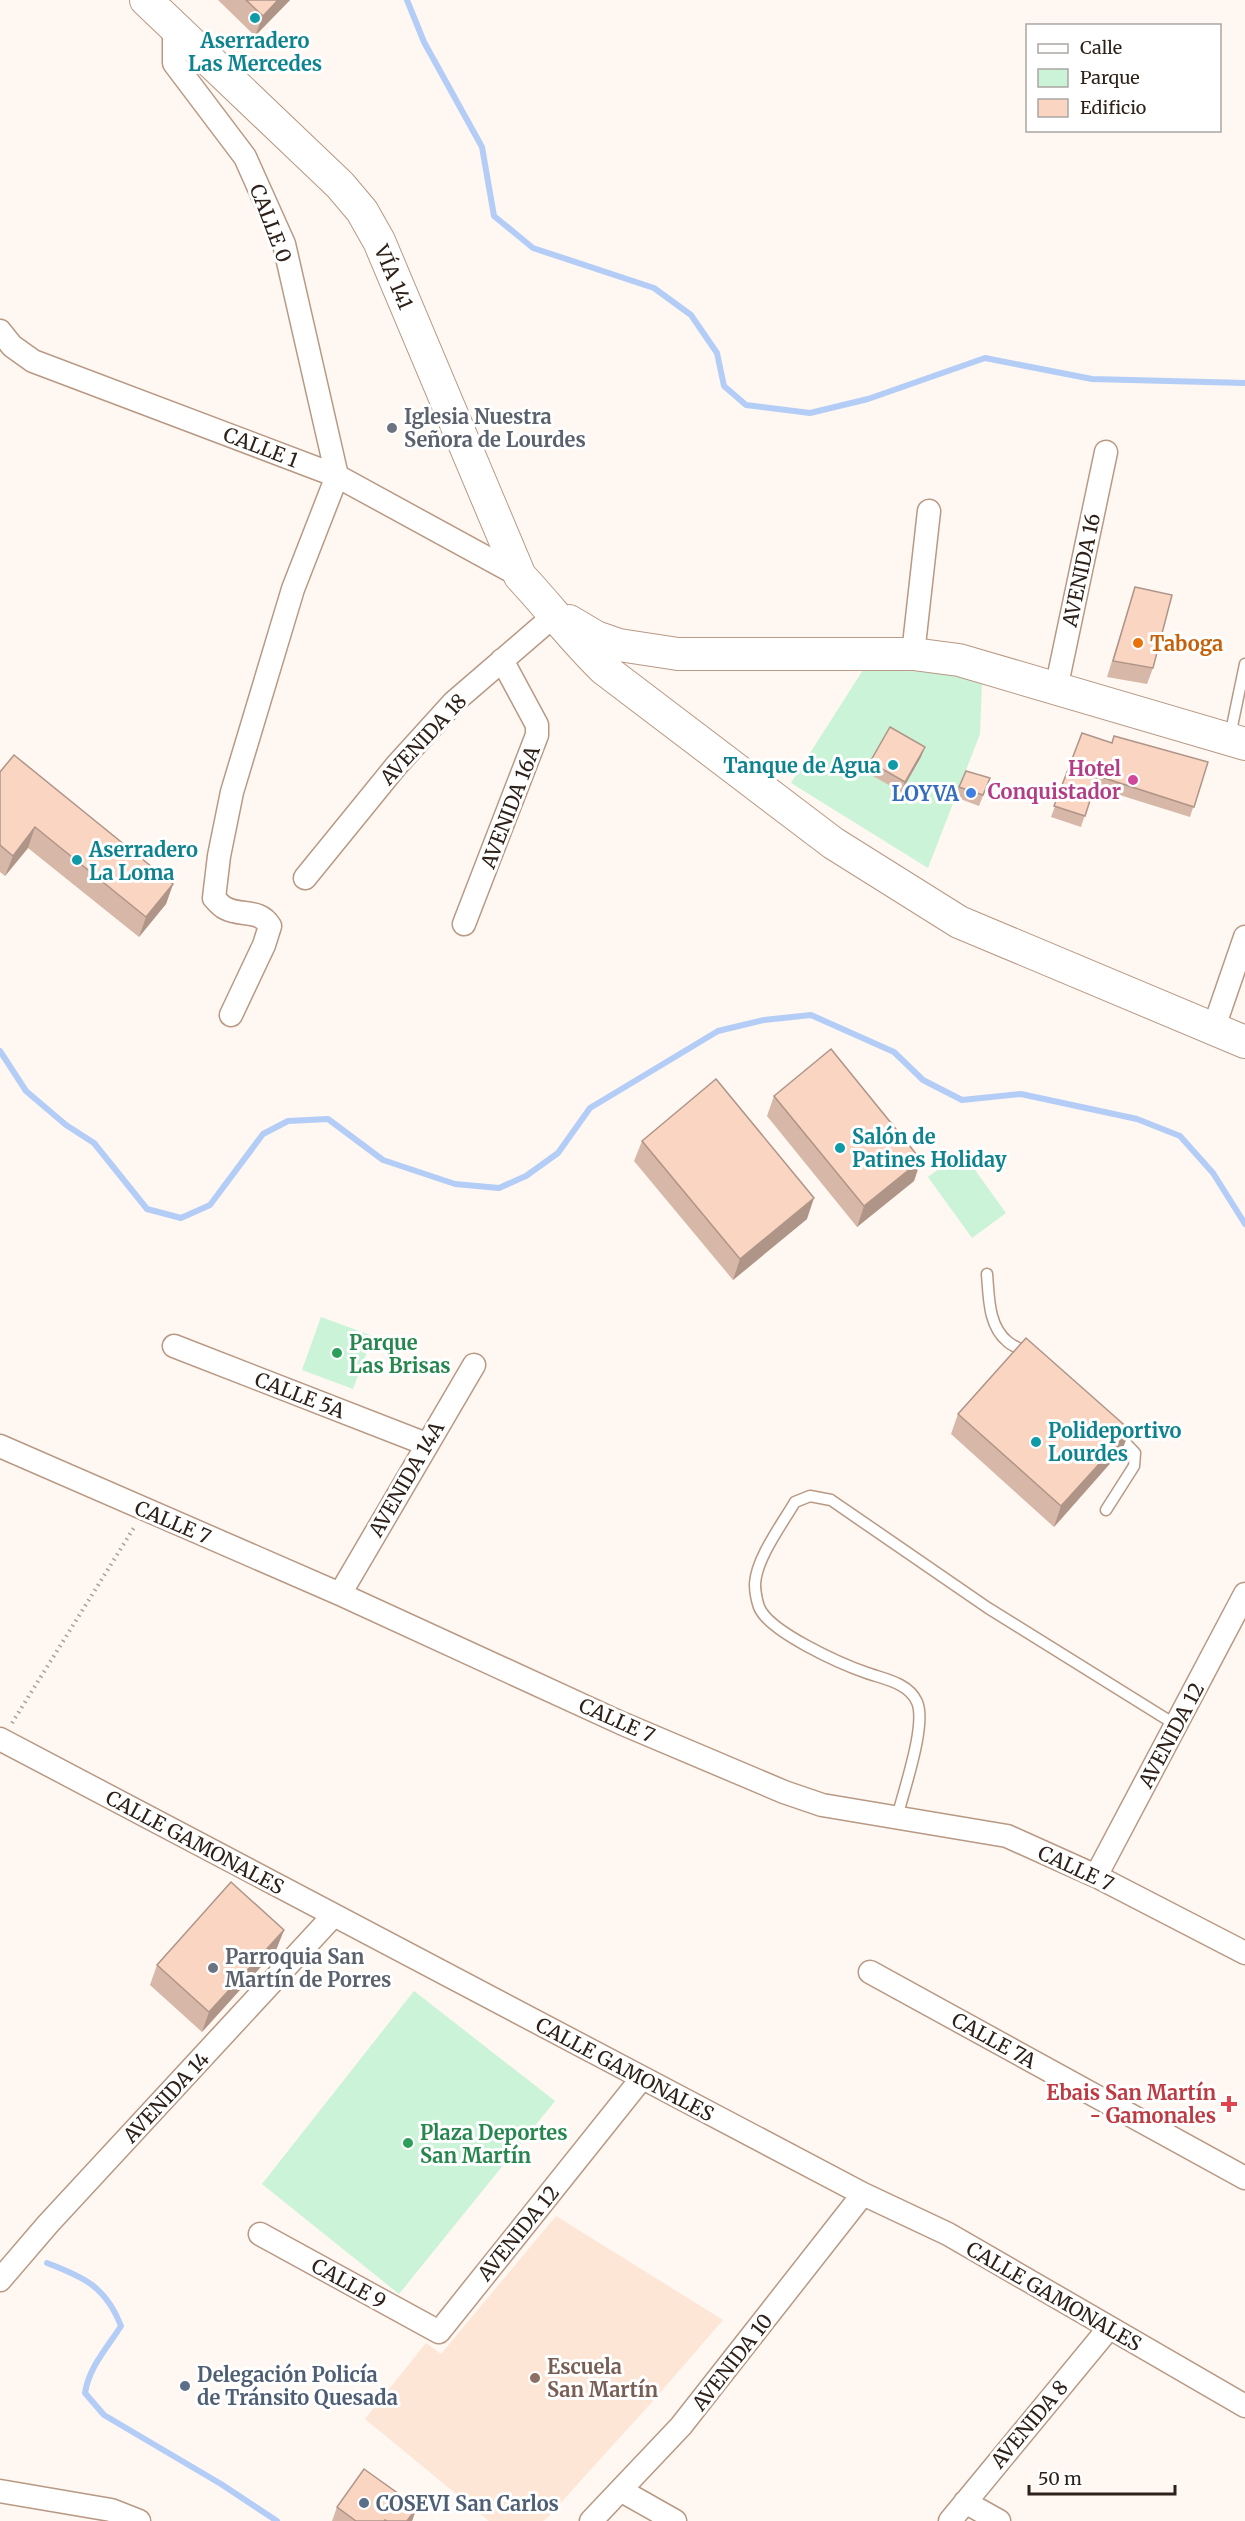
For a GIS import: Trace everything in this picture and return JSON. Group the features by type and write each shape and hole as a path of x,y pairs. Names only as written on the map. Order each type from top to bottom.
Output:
{"main road":[{"name":"VÍA 141","path":"146,0 340,185 362,211 379,241 520,576 556,614"},
{"path":"556,614 596,638 619,645 678,654 913,654 959,660 1237,742"},
{"path":"556,614 576,642 604,669 833,843 959,922 1245,1042"},
{"path":"657,709 651,690 652,680 661,663 678,654"}],"street":[{"name":"CALLE 0","path":"174,26 174,63 245,157 284,244 337,476"},
{"name":"CALLE 1","path":"0,331 12,346 33,361 337,476 520,576"},
{"name":"AVENIDA 16","path":"1056,688 1106,452"},
{"path":"231,1015 264,945 270,926 265,918 257,914 224,908 214,898 219,856 232,792 290,600 337,476"},
{"path":"913,654 928,511"},
{"name":"AVENIDA 18","path":"305,878 396,766 454,702 556,614"},
{"name":"AVENIDA 16A","path":"464,924 537,735 537,725 501,660"},
{"path":"1213,1030 1245,937"},
{"name":"CALLE 5A","path":"174,1346 426,1444"},
{"name":"AVENIDA 14A","path":"340,1594 474,1365"},
{"name":"CALLE 7","path":"0,1446 340,1594 621,1723 784,1792 822,1805 1007,1836 1096,1876 1245,1953"},
{"name":"AVENIDA 12","path":"1096,1876 1245,1594"},
{"name":"CALLE GAMONALES","path":"1,1739 863,2194 948,2234 1245,2406"},
{"name":"AVENIDA 14","path":"0,2280 48,2224 333,1916"},
{"name":"CALLE 7A","path":"870,1972 1245,2178"},
{"name":"AVENIDA 12","path":"439,2332 642,2078"},
{"name":"AVENIDA 10","path":"591,2521 681,2427 863,2194"},
{"name":"CALLE 9","path":"260,2234 439,2332"},
{"name":"AVENIDA 8","path":"951,2521 1109,2328"},
{"path":"0,2491 111,2510 140,2521"},
{"path":"622,2491 675,2521"},
{"path":"965,2502 999,2521"}],"lane":[{"path":"1237,742 1245,664"},
{"path":"987,1274 989,1309 1000,1335 1041,1365"},
{"path":"1106,1510 1134,1466 1135,1453 1109,1427"},
{"path":"897,1818 920,1726 917,1702 907,1688 840,1664 793,1637 771,1622 759,1608 755,1584 759,1566 795,1502 810,1497 831,1500 988,1608 1176,1725"}],"path":[{"path":"1,1739 145,1510"}],"shaded area":[{"name":"Escuela San Martín","path":"556,2216 723,2320 546,2519 543,2521 489,2521 365,2419 426,2343 441,2354"}],"green space":[{"path":"863,670 943,672 982,683 980,734 928,868 791,783"},
{"path":"962,1152 1006,1213 972,1238 928,1177"},
{"name":"Parque Las Brisas","path":"321,1317 373,1336 353,1389 302,1370"},
{"name":"Plaza Deportes San Martín","path":"414,1991 555,2101 399,2294 262,2184"}],"building":[{"path":"246,0 278,0 263,16"},
{"name":"Taboga","path":"1135,587 1172,595 1153,668 1113,661"},
{"name":"Tanque de Agua","path":"890,727 925,747 905,782 870,762"},
{"name":"Hotel Conquistador","path":"1082,733 1112,743 1114,736 1208,762 1194,807 1098,776 1085,816 1054,806"},
{"path":"14,755 173,884 146,917 35,827 13,856 0,845 0,772"},
{"path":"966,771 990,778 983,795 959,787"},
{"name":"Salón de Patines Holiday","path":"831,1049 921,1160 864,1206 774,1096"},
{"path":"716,1079 814,1198 740,1259 642,1141"},
{"name":"Polideportivo Lourdes","path":"1026,1338 1130,1430 1061,1506 958,1414"},
{"name":"Parroquia San Martín de Porres","path":"231,1882 284,1930 209,2012 157,1965"},
{"path":"364,2469 417,2507 407,2521 356,2521 337,2507"}],"waterway":[{"path":"407,0 424,42 482,147 494,216 533,248 654,288 691,315 717,353 724,386 746,405 810,413 868,399 985,358 1092,379 1245,383"},
{"path":"0,1051 26,1091 66,1125 94,1143 147,1209 181,1218 210,1205 263,1134 288,1121 328,1119 383,1160 455,1184 499,1188 526,1176 558,1153 590,1108 718,1031 764,1020 811,1015 894,1052 923,1080 962,1100 1021,1094 1137,1119 1180,1136 1213,1173 1245,1224"},
{"path":"47,2263 72,2273 92,2285 108,2302 121,2326 94,2366 85,2393 104,2415 221,2484 277,2521"}],"place":[{"name":"Aserradero Las Mercedes","path":"255,18"},
{"name":"Iglesia Nuestra Señora de Lourdes","path":"392,428"},
{"name":"Taboga","path":"1138,643"},
{"name":"Tanque de Agua","path":"893,765"},
{"name":"Hotel Conquistador","path":"1133,780"},
{"name":"LOYVA","path":"971,793"},
{"name":"Aserradero La Loma","path":"77,860"},
{"name":"Salón de Patines Holiday","path":"840,1148"},
{"name":"Parque Las Brisas","path":"337,1353"},
{"name":"Polideportivo Lourdes","path":"1036,1442"},
{"name":"Parroquia San Martín de Porres","path":"213,1968"},
{"name":"Ebais San Martín - Gamonales","path":"1229,2104"},
{"name":"Plaza Deportes San Martín","path":"408,2143"},
{"name":"Escuela San Martín","path":"535,2378"},
{"name":"Delegación Policía de Tránsito Quesada","path":"185,2386"},
{"name":"COSEVI San Carlos","path":"364,2503"}]}
